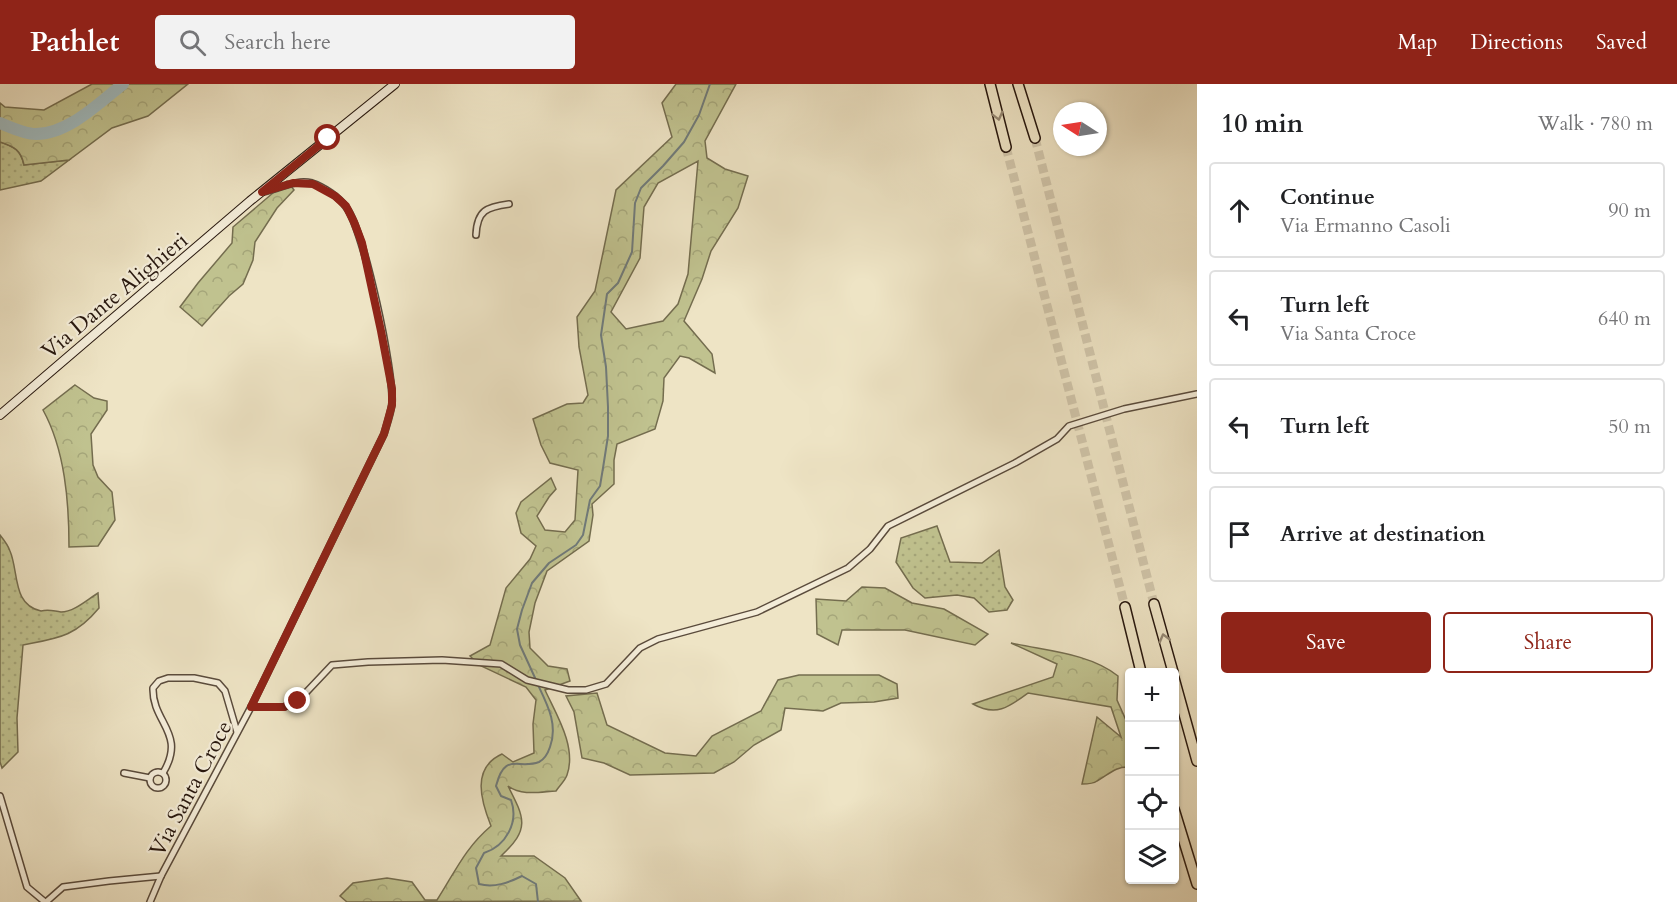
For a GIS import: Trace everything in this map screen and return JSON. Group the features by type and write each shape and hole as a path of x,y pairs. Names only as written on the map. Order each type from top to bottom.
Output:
{"highway":[{"path":"990,84 1006,147"},
{"path":"1018,84 1035,138"},
{"path":"1155,604 1172,668"},
{"path":"1125,607 1140,668"},
{"path":"1179,696 1197,761"},
{"path":"1179,825 1197,884"}],"main road":[{"name":"Via Dante Alighieri","path":"0,415 250,201 394,84"}],"street":[{"name":"Via Santa Croce","path":"150,902 161,876 251,707 384,434 392,405 392,389 362,243 346,206 335,196 313,184 293,183 262,192"},
{"path":"476,235 476,223 485,211 492,206 509,204"},
{"path":"251,707 284,707 298,701 332,664 442,660 501,664 527,680 568,690 585,690 606,684 640,648 658,639 757,612 842,571 863,556 888,526 1015,463 1057,439 1068,426 1124,409 1197,394"},
{"path":"163,773 168,765 171,747 170,732 156,709 152,695 153,688 159,681 168,678 194,678 218,683 225,691 237,732"},
{"path":"155,772 163,773 166,780 162,787 154,787 150,783 150,778 155,772"},
{"path":"123,773 150,778"},
{"path":"0,796 27,887 45,902 63,887 161,876"},
{"path":"150,877 156,887"}],"green space":[{"path":"92,84 188,84 148,116 112,128 69,160 24,165 16,150 0,142 0,103 5,107 44,110"},
{"path":"676,84 736,84 705,141 707,158 725,169 748,176 738,208 711,251 684,321 712,354 715,373 689,358 680,356 664,378 663,401 655,429 617,444 614,484 592,504 593,515 589,541 547,571 535,603 529,632 530,648 548,666 567,669 570,681 545,690 564,731 569,764 566,777 556,791 525,792 508,786 518,807 522,823 517,838 501,856 534,856 565,878 581,901 347,902 340,896 353,883 387,878 412,882 425,900 437,900 467,852 491,826 484,806 481,786 486,768 492,760 502,754 513,762 534,753 533,724 536,700 526,687 479,665 470,656 490,645 506,588 530,559 536,546 521,533 516,513 521,502 551,478 556,489 537,516 545,530 565,532 575,520 578,470 550,463 541,445 533,419 567,404 583,403 588,395 579,347 577,317 595,291 616,190 672,137 662,103","holes":["698,161 688,274 678,304 663,321 626,329 611,312 640,258 644,207 658,183"]},
{"path":"0,142 16,150 24,165 69,160 41,181 0,190"},
{"path":"287,181 294,190 277,208 255,242 253,260 243,284 202,326 180,307 232,243 233,227"},
{"path":"75,385 94,398 107,401 107,410 91,434 93,465 98,477 112,492 115,520 98,546 69,547 68,512 61,459 43,410"},
{"path":"937,526 950,562 982,563 999,550 1005,587 1013,600 1007,610 989,612 974,598 957,595 925,598 913,588 896,562 901,538"},
{"path":"0,535 13,559 21,595 32,608 41,611 66,611 76,608 98,593 99,608 74,631 23,645 17,718 18,752 2,768 0,762"},
{"path":"862,587 885,588 912,603 944,609 988,634 975,645 905,630 842,630 838,645 817,634 816,599 846,601"},
{"path":"1011,643 1094,662 1118,676 1117,700 1125,718 1125,767 1116,769 1094,783 1082,784 1097,717 1121,737 1111,707 1028,693 1002,709 989,710 973,704 1053,677 1057,664"},
{"path":"799,675 879,675 897,684 898,698 874,702 841,703 823,711 785,708 781,730 754,745 734,762 714,773 630,775 604,763 582,758 574,712 566,696 597,693 607,725 665,753 696,756 712,736 761,711 778,680"}],"waterway":[{"path":"0,123 27,133 48,133 82,116 123,84"},
{"path":"536,680 520,645 517,629 532,583 549,563 576,545 583,535 590,500 600,486 608,436 606,367 601,335 607,294 618,283 632,252 635,203 641,188 684,142 699,115 710,84"},
{"path":"538,685 552,723 550,747 546,756 539,762 508,765 500,775 496,786 501,796 511,800 512,825 499,845 484,853 476,868 479,884 501,884 522,876 536,884 538,902"}],"tunnel":[{"path":"1035,138 1154,604"},
{"path":"1006,147 1125,607"}],"route":[{"path":"298,701 284,707 251,707 384,434 392,405 392,389 362,243 346,206 324,189 301,182 262,192 328,138"}]}
